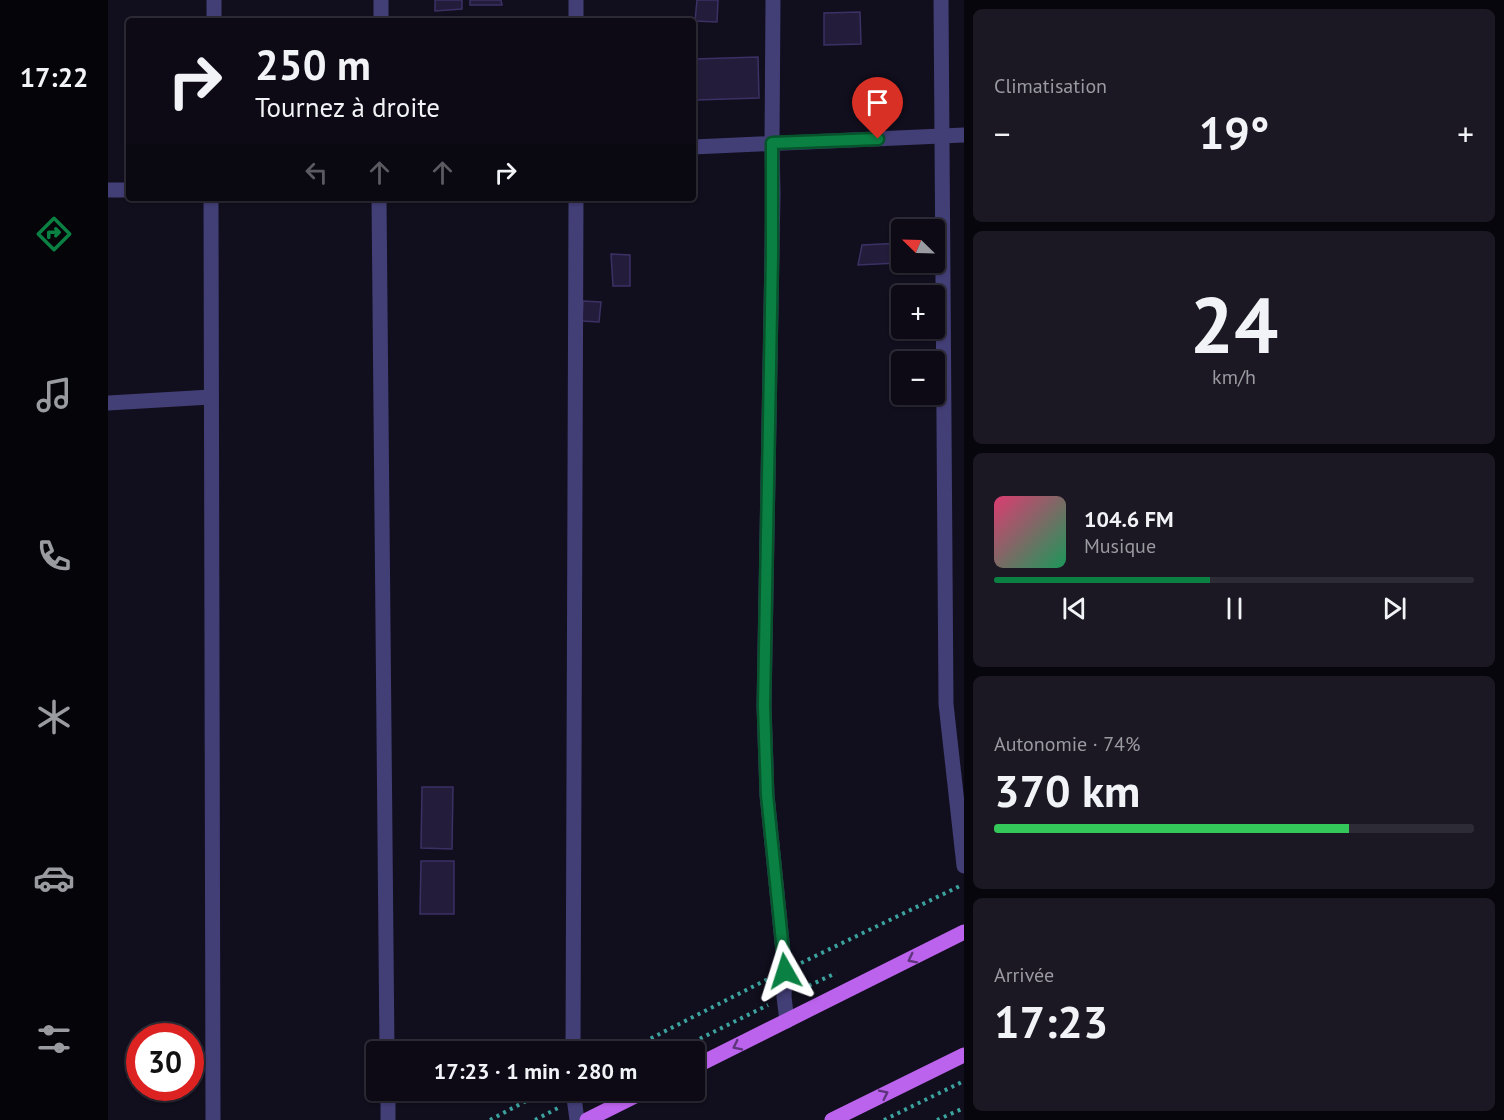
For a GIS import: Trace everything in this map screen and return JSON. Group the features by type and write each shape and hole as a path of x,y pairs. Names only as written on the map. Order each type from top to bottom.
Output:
{"main road":[{"path":"705,1062 964,933"},
{"path":"831,1120 964,1055"},
{"path":"587,1120 625,1101"}],"street":[{"path":"214,0 214,18"},
{"path":"381,0 381,18"},
{"path":"576,0 576,18"},
{"path":"773,0 772,266 764,706 767,795 785,971 784,998 787,1022"},
{"path":"941,0 946,704 964,866"},
{"path":"696,147 964,135"},
{"path":"108,190 126,190"},
{"path":"212,201 213,1120"},
{"path":"379,201 387,1041"},
{"path":"573,1041 576,201"},
{"path":"108,403 212,397"},
{"path":"388,1101 388,1120"},
{"path":"574,1101 576,1120"}],"path":[{"path":"884,1120 964,1081"},
{"path":"490,1120 526,1101"},
{"path":"937,1120 964,1108"}],"building":[{"path":"435,0 462,0 462,9 435,11"},
{"path":"470,0 501,0 502,5 470,5"},
{"path":"697,0 718,0 717,22 696,21"},
{"path":"860,12 861,44 824,45 824,13"},
{"path":"758,57 759,98 696,100 696,59"},
{"path":"891,244 891,263 858,265 862,245"},
{"path":"611,254 630,255 630,286 613,286"},
{"path":"583,301 601,302 599,322 582,321"},
{"path":"422,787 453,787 452,849 421,848"},
{"path":"421,861 454,861 454,914 420,914"}],"route":[{"path":"785,971 767,795 764,706 772,143 878,139"}]}
